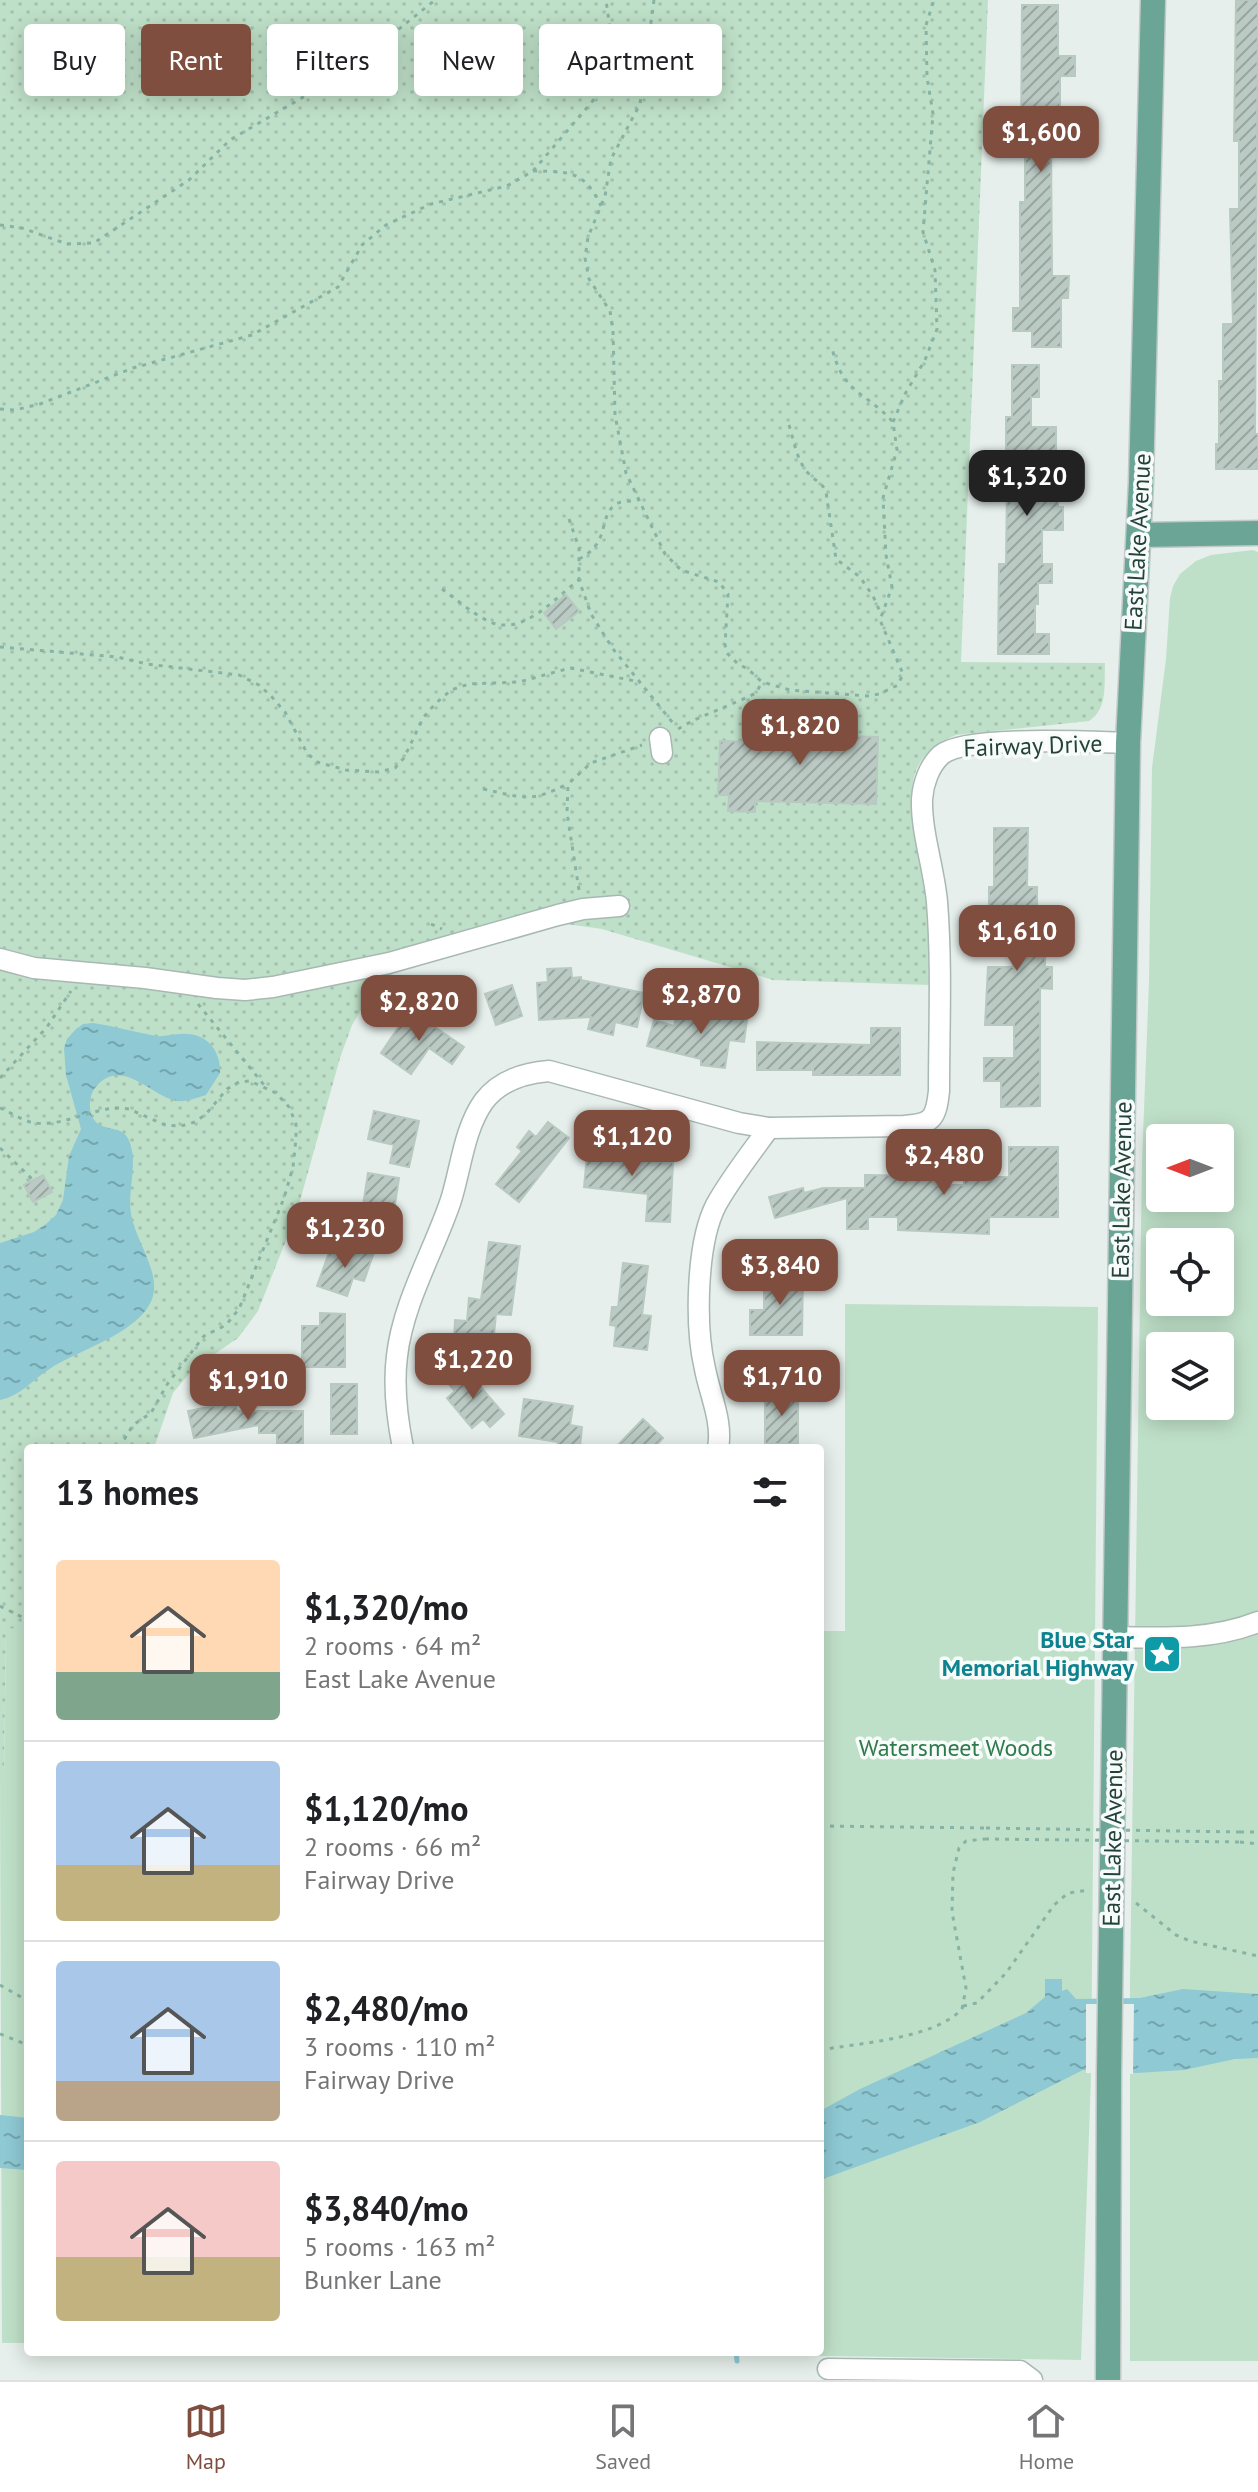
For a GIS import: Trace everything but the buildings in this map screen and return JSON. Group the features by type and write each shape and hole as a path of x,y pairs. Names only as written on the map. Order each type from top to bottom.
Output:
{"main road":[{"name":"East Lake Avenue","path":"1108,2380 1109,2074 1128,743 1139,535 1153,0"},
{"path":"1139,535 1258,533"}],"street":[{"name":"Fairway Drive","path":"402,1444 395,1390 397,1355 404,1323 452,1197 474,1120 485,1100 512,1079 549,1071 739,1123 769,1128 921,1125 933,1118 937,1109 940,948 933,862 923,822 922,798 931,767 941,754 971,744 1128,743"},
{"path":"0,959 34,968 245,990 292,985 389,963 583,909 619,906"},
{"path":"719,1444 716,1410 704,1368 699,1323 703,1250 715,1208 769,1128"},
{"path":"1116,1637 1176,1638 1243,1628 1258,1622"},
{"path":"828,2369 1020,2371 1032,2380"}],"path":[{"path":"0,225 22,228 67,244 94,243 189,180 230,140 305,96 389,37 435,0"},
{"path":"0,409 15,410 40,404 133,368 252,335 338,287 362,245 386,225 431,204 507,186 533,171 596,97 606,78 611,64 612,43 606,0"},
{"path":"654,0 640,104 611,159 601,206 588,237 585,258 589,279 610,311 616,361 615,415 626,473 659,544 673,564 681,570 719,582 724,587 729,602 724,637 727,653 732,659 762,682 790,690 851,696 890,690 902,681 903,674 880,620 892,587 886,555 883,498 897,450 893,422 925,360 937,329 935,270 923,232 933,114 927,77 926,25 934,0"},
{"path":"533,171 578,175 591,186 601,206"},
{"path":"832,348 844,381 893,422"},
{"path":"789,425 802,464 826,492 836,559 860,577 881,614"},
{"path":"579,559 600,540 609,510 614,505 640,499"},
{"path":"569,519 579,548 579,580 599,629 640,682 667,740"},
{"path":"442,589 480,617 505,626 537,614 579,580"},
{"path":"0,647 117,657 147,664 239,675 259,685 271,696 285,712 307,753 317,762 346,770 378,772 395,768 404,758 423,718 451,690 469,684 519,682 570,668 640,682"},
{"path":"483,789 530,799 549,794 568,784 591,763 667,740 694,720 756,693 762,682"},
{"path":"568,784 569,839 583,909"},
{"path":"0,1078 47,1027 80,973"},
{"path":"121,1444 133,1425 147,1417 204,1336 226,1325 234,1317 249,1290 293,1167 296,1124 289,1107 267,1088 181,983"},
{"path":"0,1108 29,1122 67,1119 101,1110 129,1109 165,1125 181,1126 195,1122 227,1089 239,1082 250,1081 267,1088"},
{"path":"0,1148 33,1180"},
{"path":"0,1606 24,1618"},
{"path":"824,1826 1258,1832"},
{"path":"824,2049 916,2032 956,2015 963,2006 966,1988 952,1912 953,1873 959,1848 966,1841 1258,1844"},
{"path":"963,2006 977,2003 1006,1973 1054,1905 1068,1893 1089,1890"},
{"path":"1136,1903 1176,1935 1258,1956"},
{"path":"0,1985 24,1999"},
{"path":"0,2034 24,2043"}],"green space":[{"path":"0,0 988,0 961,662 1105,663 1105,687 1099,710 1089,721 956,735 935,747 921,761 914,777 912,794 926,902 929,985 773,980 602,929 559,923 417,962 395,972 372,992 352,1025 340,1058 296,1215 258,1311 238,1338 194,1368 173,1393 155,1444 24,1444 24,1629 6,1629 4,1776 0,1776"},
{"path":"1258,552 1258,2361 1130,2361 1130,1980 1142,1162 1149,982 1152,768 1166,659 1170,598 1180,574 1196,561 1211,555"},
{"name":"Watersmeet Woods","path":"845,1304 1098,1307 1091,2076 1081,2360 820,2356 824,2356 824,1631 845,1631"},
{"path":"6,1628 24,1629 24,2343 2,2343 0,1776 4,1776"}],"water":[{"path":"93,1023 156,1036 197,1036 210,1044 218,1056 220,1073 206,1095 184,1101 167,1098 136,1080 115,1075 105,1079 92,1092 90,1103 93,1118 100,1125 125,1134 130,1143 133,1161 131,1214 153,1276 152,1299 144,1313 131,1325 51,1368 14,1395 0,1400 0,1243 34,1232 46,1224 56,1215 63,1200 69,1156 81,1129 66,1075 64,1048 76,1029"},
{"path":"1045,1979 1062,1979 1062,1991 1067,1989 1076,1999 1140,1998 1183,1989 1258,1994 1258,2058 1235,2059 1184,2070 1137,2073 1083,2070 980,2122 824,2179 824,2109 860,2089 1026,2013 1045,1997"},
{"path":"0,2115 24,2118 24,2170 0,2168"}],"pier":[{"path":"1086,2004 1134,2004 1133,2074 1086,2073"}],"waterway":[{"path":"736,2356 737,2361"}],"place":[{"name":"Blue Star Memorial Highway","path":"1162,1654"}]}
